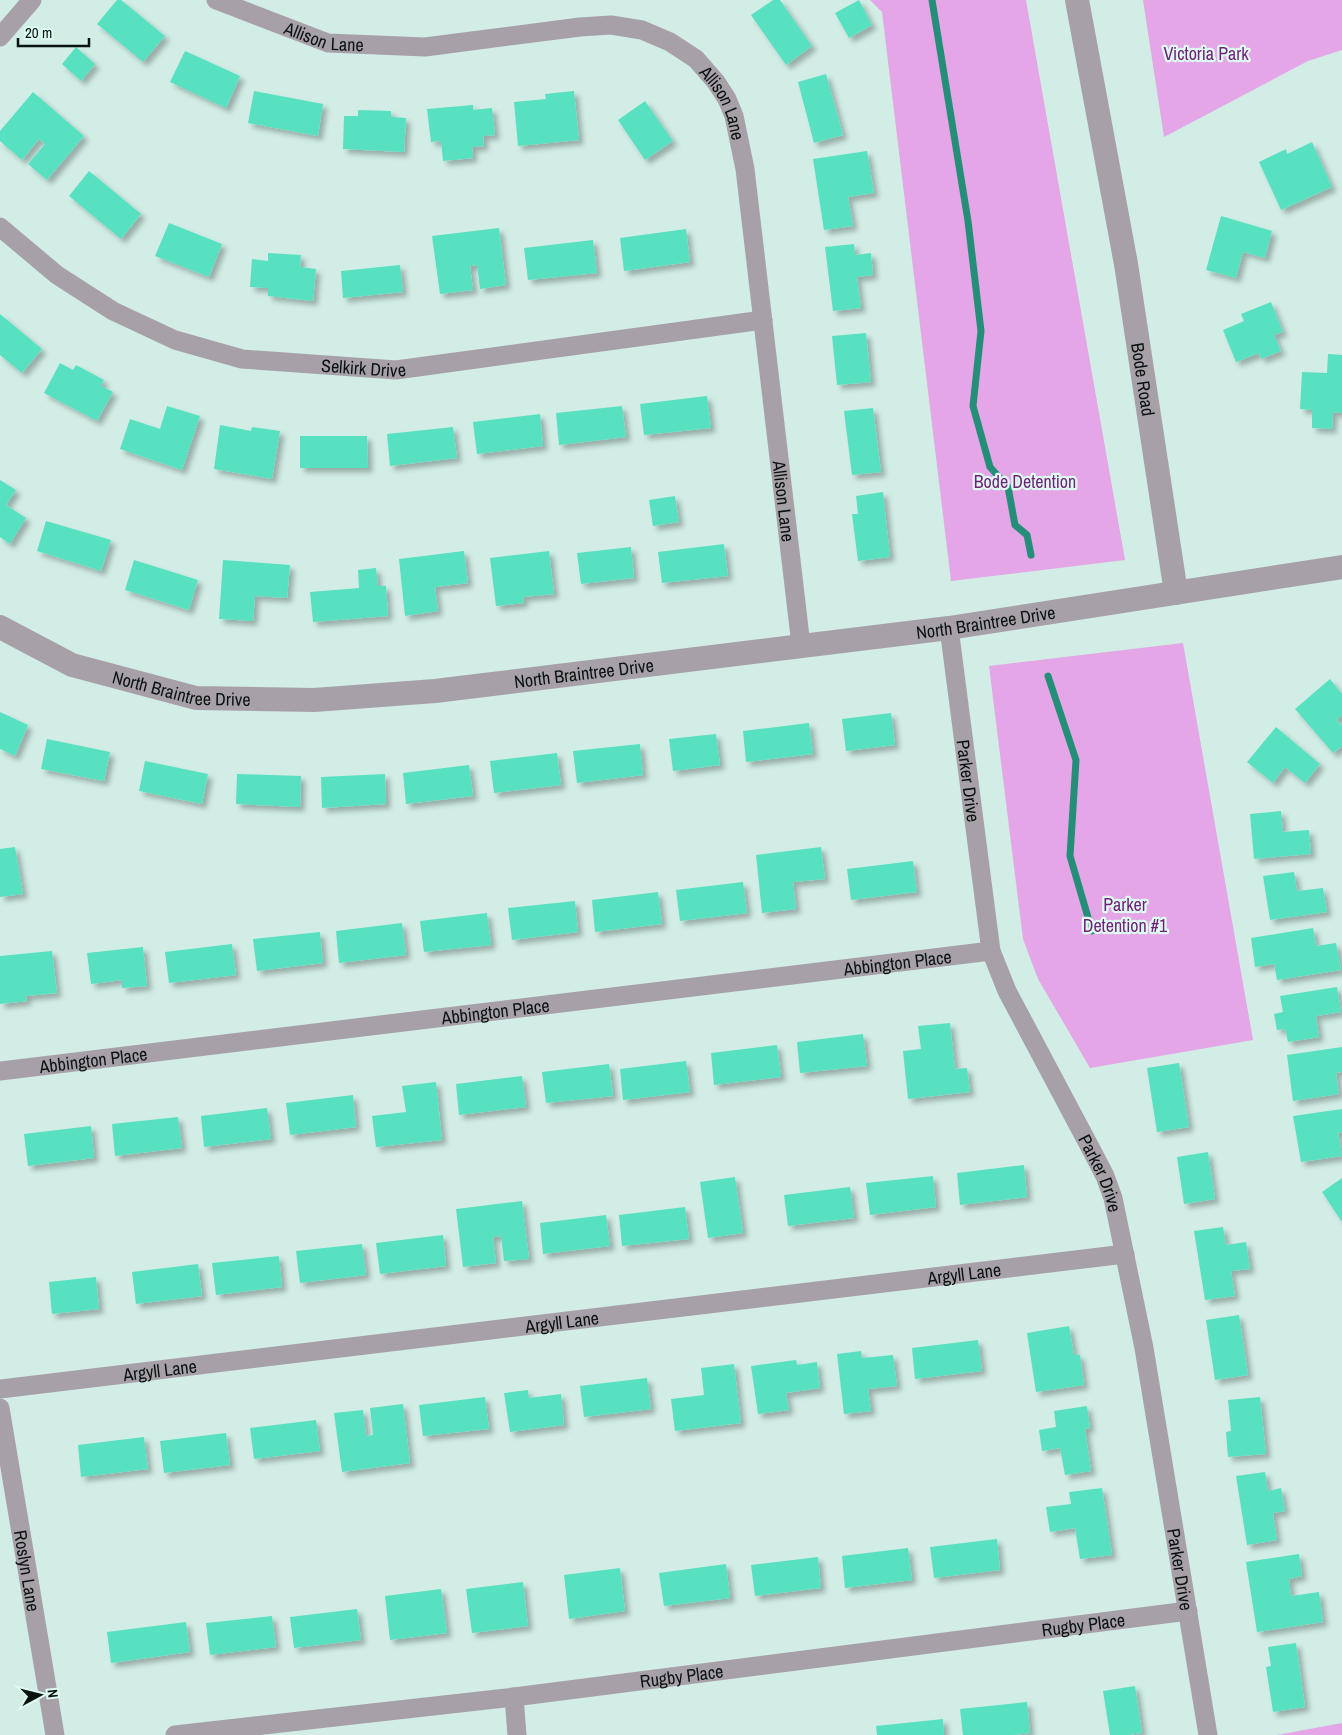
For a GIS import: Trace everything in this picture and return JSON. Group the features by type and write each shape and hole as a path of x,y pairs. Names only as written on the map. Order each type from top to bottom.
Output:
{"street":[{"path":"0,37 32,0"},
{"name":"Allison Lane","path":"216,0 328,43 424,47 580,26 611,25 642,30 670,42 696,59 716,82 727,99 734,116 745,169 801,645"},
{"name":"Bode Road","path":"1077,0 1126,264 1176,593"},
{"name":"Selkirk Drive","path":"0,227 57,275 113,312 175,340 242,359 396,370 762,320"},
{"path":"1176,593 1342,567"},
{"name":"North Braintree Drive","path":"0,627 72,664 196,698 314,700 435,691 949,628 1176,593"},
{"name":"Parker Drive","path":"949,628 991,951 1007,991 1105,1176 1113,1198 1144,1348 1208,1735"},
{"name":"Abbington Place","path":"0,1071 991,951"},
{"name":"Argyll Lane","path":"0,1389 1125,1254"},
{"name":"Roslyn Lane","path":"0,1408 55,1735"},
{"name":"Rugby Place","path":"175,1735 514,1696 1188,1611"},
{"path":"514,1696 517,1735"}],"green space":[{"name":"Bode Detention","path":"870,0 1026,0 1125,560 951,581 882,12"},
{"name":"Victoria Park","path":"1143,0 1342,0 1342,50 1308,61 1164,137"},
{"name":"Parker Detention #1","path":"1183,643 1253,1040 1090,1068 1038,979 1023,939 989,666"},
{"path":"1342,1723 1342,1735 1277,1735"}],"building":[{"path":"117,0 121,0 165,36 143,62 97,24"},
{"path":"773,0 780,0 812,46 786,65 751,15"},
{"path":"859,0 872,25 849,38 835,13"},
{"path":"76,47 95,64 81,81 62,64"},
{"path":"185,51 240,76 226,108 170,82"},
{"path":"826,74 843,135 814,143 798,82"},
{"path":"254,91 323,104 318,136 248,123"},
{"path":"574,91 579,140 518,146 514,102 546,99 545,94"},
{"path":"33,92 84,136 47,180 28,164 45,144 39,139 22,160 0,141 0,131"},
{"path":"645,101 673,141 645,160 618,120"},
{"path":"473,105 473,110 492,108 495,135 483,136 484,146 472,147 473,158 443,161 441,141 431,142 427,109"},
{"path":"358,110 391,111 391,117 406,118 404,152 343,149 344,116 358,116"},
{"path":"1312,142 1332,187 1281,210 1259,162 1286,149 1287,154"},
{"path":"867,151 874,193 848,197 853,226 824,230 813,159"},
{"path":"89,171 141,214 121,239 69,196"},
{"path":"1221,216 1272,231 1265,258 1243,252 1236,278 1206,270"},
{"path":"169,223 222,244 209,277 155,256"},
{"path":"499,228 506,285 480,289 477,265 470,266 473,290 440,294 432,236"},
{"path":"686,229 690,262 624,271 620,238"},
{"path":"593,240 597,273 528,280 524,248"},
{"path":"854,244 855,255 871,253 873,275 857,277 861,308 833,311 825,247"},
{"path":"268,253 301,255 300,267 316,269 313,301 268,296 268,288 250,287 252,259 268,261"},
{"path":"400,265 403,292 343,298 341,271"},
{"path":"1271,302 1283,332 1274,335 1281,351 1261,359 1259,353 1236,362 1223,330 1244,321 1241,314"},
{"path":"0,314 42,349 22,373 0,355"},
{"path":"866,333 871,382 837,385 832,336"},
{"path":"1328,354 1342,355 1342,413 1333,412 1332,429 1312,428 1312,410 1300,409 1302,372 1327,373"},
{"path":"60,363 73,370 76,365 104,380 101,386 113,392 97,421 44,393"},
{"path":"707,396 711,428 644,435 640,404"},
{"path":"167,406 200,416 182,470 120,449 130,419 160,429"},
{"path":"622,406 626,437 559,445 556,413"},
{"path":"873,408 881,472 852,475 844,411"},
{"path":"540,414 543,446 477,454 473,422"},
{"path":"220,425 251,431 252,427 280,431 272,479 214,469"},
{"path":"453,427 457,458 390,466 387,434"},
{"path":"300,436 367,436 368,468 300,468"},
{"path":"0,480 16,490 6,505 26,518 10,544 0,537"},
{"path":"883,492 890,557 858,561 852,514 858,514 856,496"},
{"path":"675,496 679,522 653,526 649,500"},
{"path":"46,521 111,540 101,571 37,551"},
{"path":"724,544 728,576 662,583 658,552"},
{"path":"631,547 634,578 581,584 577,553"},
{"path":"464,551 468,583 435,587 438,611 405,616 399,559"},
{"path":"549,551 554,594 523,597 524,603 496,606 490,558"},
{"path":"134,560 198,580 189,610 125,590"},
{"path":"223,560 290,565 287,598 255,596 253,621 219,619"},
{"path":"376,568 378,586 386,586 388,616 313,622 310,592 359,588 358,570"},
{"path":"1330,679 1342,694 1342,715 1337,720 1342,726 1342,746 1333,753 1295,709"},
{"path":"0,712 28,725 15,756 0,749"},
{"path":"891,713 895,745 846,751 842,719"},
{"path":"809,723 813,754 746,762 743,731"},
{"path":"1276,727 1320,764 1305,783 1285,767 1273,783 1247,762"},
{"path":"716,734 720,765 673,771 669,739"},
{"path":"47,739 110,752 104,781 41,769"},
{"path":"640,744 643,775 577,783 573,751"},
{"path":"557,753 561,785 494,793 490,761"},
{"path":"145,761 208,774 202,804 139,791"},
{"path":"469,765 473,796 406,804 403,773"},
{"path":"237,774 301,776 300,807 236,804"},
{"path":"385,774 386,804 322,808 321,777"},
{"path":"1281,811 1283,832 1309,830 1311,854 1254,859 1250,814"},
{"path":"15,847 23,894 0,897 0,849"},
{"path":"821,847 825,879 793,882 796,909 762,913 756,855"},
{"path":"913,861 917,892 851,900 847,869"},
{"path":"1294,872 1297,891 1323,888 1327,912 1270,920 1263,876"},
{"path":"743,882 747,913 680,921 676,890"},
{"path":"658,892 662,924 595,932 592,900"},
{"path":"575,901 578,932 512,940 508,908"},
{"path":"487,913 491,945 424,952 420,921"},
{"path":"402,923 406,955 339,963 336,931"},
{"path":"1313,928 1316,946 1336,943 1341,970 1277,980 1274,964 1255,967 1251,938"},
{"path":"320,932 323,963 257,971 253,939"},
{"path":"232,944 236,975 169,983 165,952"},
{"path":"143,947 147,986 122,988 122,980 91,984 87,953"},
{"path":"52,951 57,993 26,996 27,1001 0,1004 0,956"},
{"path":"1337,987 1341,1012 1316,1016 1319,1037 1288,1042 1285,1029 1277,1030 1274,1014 1283,1012 1280,996"},
{"path":"950,1023 955,1069 967,1068 970,1092 908,1099 903,1051 921,1049 918,1026"},
{"path":"863,1034 867,1066 800,1073 797,1042"},
{"path":"777,1045 781,1077 714,1085 711,1053"},
{"path":"1342,1047 1342,1072 1336,1073 1339,1094 1293,1101 1287,1055"},
{"path":"686,1061 690,1092 623,1100 620,1069"},
{"path":"1179,1063 1189,1127 1157,1132 1147,1068"},
{"path":"609,1064 613,1096 546,1103 542,1072"},
{"path":"522,1076 526,1107 459,1115 456,1084"},
{"path":"436,1082 442,1140 376,1147 372,1116 406,1112 402,1086"},
{"path":"353,1095 356,1127 290,1135 286,1103"},
{"path":"267,1108 271,1139 204,1147 201,1116"},
{"path":"1342,1109 1342,1132 1338,1133 1342,1156 1301,1162 1293,1116"},
{"path":"178,1117 182,1148 115,1156 112,1124"},
{"path":"91,1126 94,1158 28,1166 24,1134"},
{"path":"1208,1152 1215,1199 1184,1204 1177,1157"},
{"path":"1024,1165 1027,1197 960,1205 957,1173"},
{"path":"933,1176 936,1207 870,1215 866,1183"},
{"path":"735,1177 743,1233 708,1238 700,1182"},
{"path":"1342,1178 1342,1222 1322,1192"},
{"path":"850,1187 854,1218 788,1226 784,1195"},
{"path":"522,1201 529,1259 504,1261 501,1236 493,1237 496,1263 463,1267 456,1209"},
{"path":"685,1207 689,1239 622,1246 619,1215"},
{"path":"606,1215 610,1246 543,1254 540,1223"},
{"path":"1223,1227 1226,1245 1246,1242 1250,1269 1231,1271 1235,1296 1205,1300 1194,1231"},
{"path":"443,1235 446,1266 380,1274 376,1243"},
{"path":"362,1244 366,1275 300,1283 296,1251"},
{"path":"279,1256 282,1287 216,1295 212,1263"},
{"path":"198,1264 202,1296 136,1304 132,1272"},
{"path":"96,1277 99,1309 52,1314 49,1282"},
{"path":"1239,1315 1248,1375 1215,1380 1206,1320"},
{"path":"1069,1326 1074,1355 1080,1355 1084,1385 1036,1392 1027,1333"},
{"path":"978,1340 982,1371 915,1379 912,1348"},
{"path":"861,1351 862,1358 893,1355 897,1386 868,1389 871,1411 844,1414 837,1354"},
{"path":"796,1360 797,1365 817,1362 820,1388 786,1393 789,1410 758,1414 751,1366"},
{"path":"734,1364 741,1423 675,1431 671,1399 704,1395 701,1368"},
{"path":"647,1378 651,1409 584,1417 580,1386"},
{"path":"528,1390 529,1398 561,1394 564,1425 510,1432 504,1393"},
{"path":"485,1397 489,1429 423,1436 419,1405"},
{"path":"1260,1397 1266,1454 1228,1457 1226,1432 1231,1431 1228,1400"},
{"path":"403,1404 410,1463 342,1472 334,1413 363,1410 366,1436 373,1435 370,1408"},
{"path":"1087,1406 1090,1428 1085,1429 1091,1471 1065,1475 1060,1448 1042,1451 1039,1430 1056,1427 1054,1411"},
{"path":"316,1420 320,1451 254,1459 250,1428"},
{"path":"226,1433 230,1465 164,1473 160,1441"},
{"path":"144,1437 148,1469 81,1477 78,1445"},
{"path":"1265,1472 1268,1491 1281,1488 1285,1511 1273,1513 1277,1540 1247,1545 1236,1476"},
{"path":"1102,1488 1112,1555 1080,1559 1075,1528 1050,1532 1046,1507 1071,1504 1069,1492"},
{"path":"997,1539 1000,1570 934,1578 930,1547"},
{"path":"908,1548 912,1580 845,1588 842,1556"},
{"path":"1299,1554 1302,1576 1289,1579 1291,1596 1319,1592 1323,1622 1257,1632 1246,1562"},
{"path":"818,1557 821,1588 755,1596 751,1565"},
{"path":"726,1564 730,1598 664,1606 659,1573"},
{"path":"620,1568 625,1611 569,1619 564,1575"},
{"path":"523,1582 528,1626 472,1633 466,1589"},
{"path":"441,1589 447,1633 390,1640 385,1596"},
{"path":"357,1609 361,1640 294,1648 290,1617"},
{"path":"272,1616 276,1647 210,1655 206,1623"},
{"path":"186,1622 190,1652 111,1663 107,1632"},
{"path":"1296,1643 1305,1707 1273,1712 1266,1667 1271,1666 1268,1647"},
{"path":"1135,1686 1142,1733 1110,1735 1103,1691"},
{"path":"1027,1702 1030,1733 963,1735 960,1709"},
{"path":"943,1719 944,1735 877,1735 876,1726"}],"waterway":[{"path":"932,0 968,221 981,331 973,406 990,467 1008,487 1015,525 1027,535 1031,555"},
{"path":"1048,676 1076,760 1070,856 1092,931"}]}
